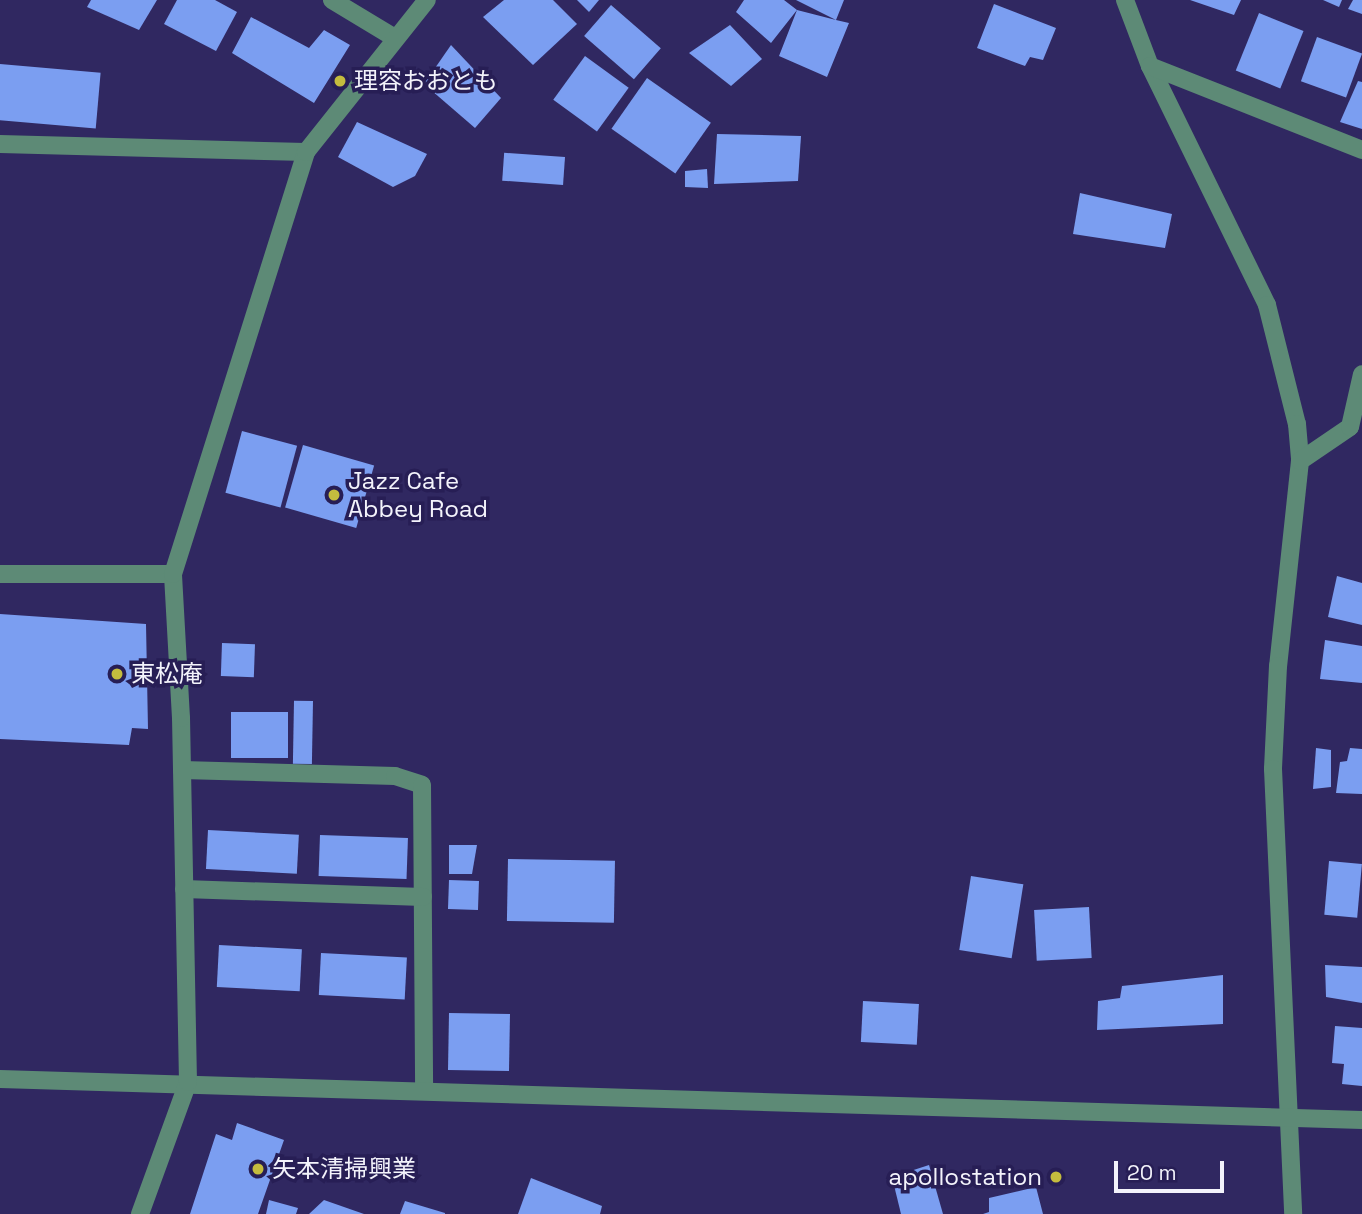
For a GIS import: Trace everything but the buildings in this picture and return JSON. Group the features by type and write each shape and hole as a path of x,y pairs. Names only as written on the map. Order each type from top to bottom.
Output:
{"street":[{"path":"332,0 395,38"},
{"path":"140,1214 188,1082 182,770 173,573 306,152 427,0"},
{"path":"1125,0 1150,66 1267,304 1297,424 1300,461 1278,666 1273,769 1293,1214"},
{"path":"1150,66 1362,150"},
{"path":"0,145 306,152"},
{"path":"1300,461 1350,427 1362,374"},
{"path":"0,574 173,573"},
{"path":"182,770 395,776 422,785 424,1091"},
{"path":"184,889 423,897"},
{"path":"0,1079 188,1082 1362,1120"}],"place":[{"name":"理容おおとも","path":"340,81"},
{"name":"Jazz Cafe Abbey Road","path":"334,495"},
{"name":"東松庵","path":"117,674"},
{"name":"矢本清掃興業","path":"258,1169"},
{"name":"apollostation","path":"1056,1177"}]}
